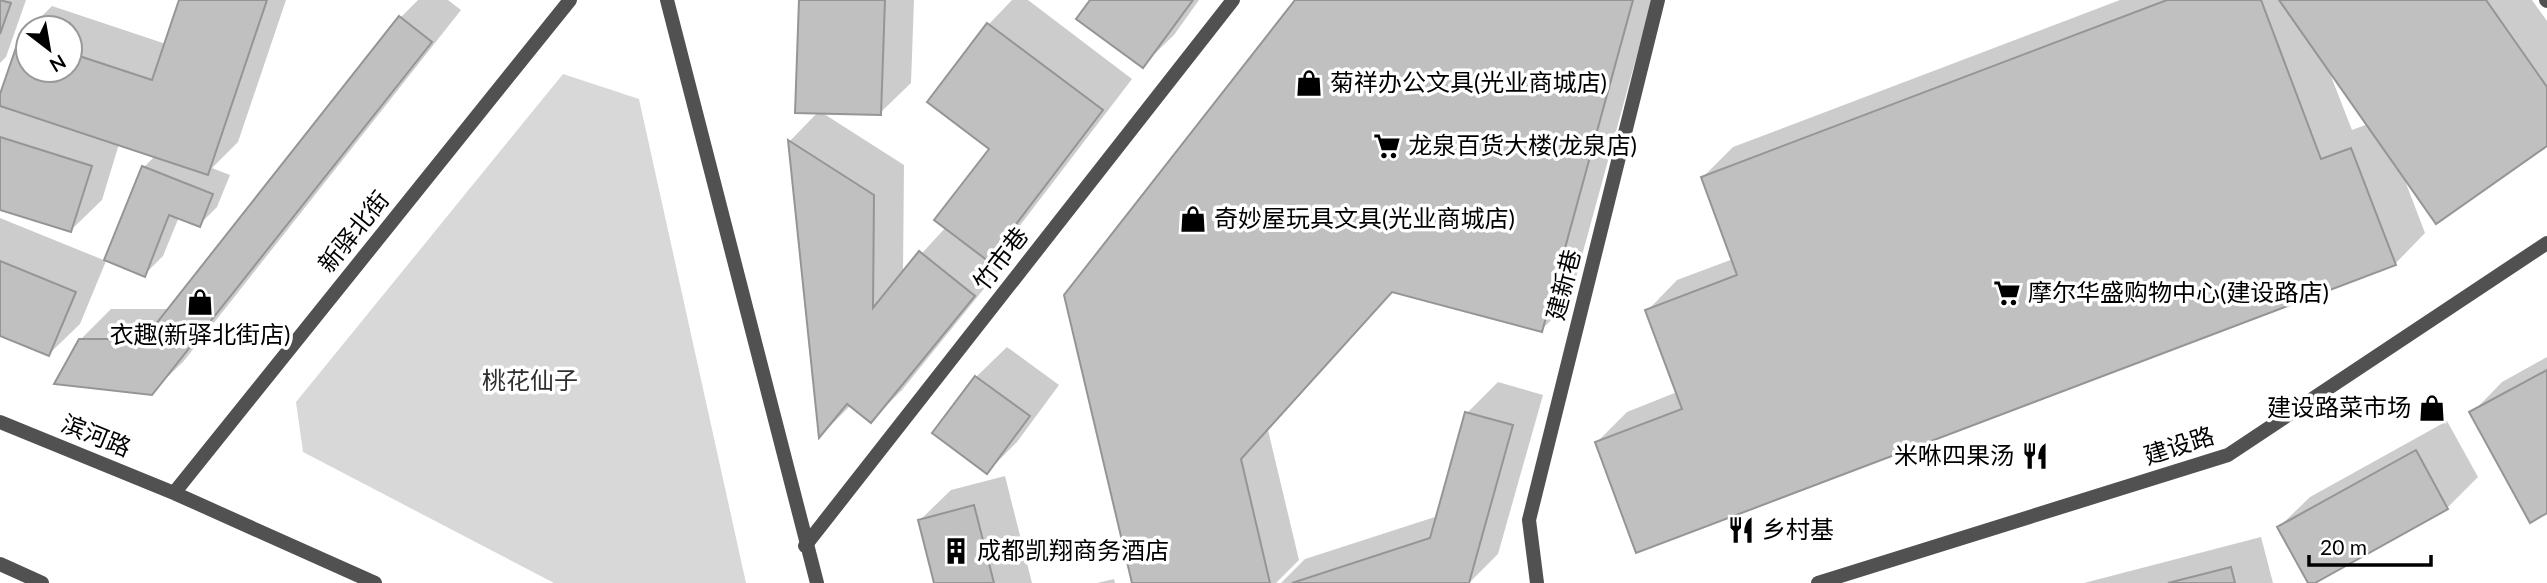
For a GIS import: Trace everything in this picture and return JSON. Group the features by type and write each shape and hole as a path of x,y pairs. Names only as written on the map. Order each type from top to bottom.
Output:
{"street":[{"name":"新驿北街","path":"174,493 570,0"},
{"path":"667,0 805,546 817,583"},
{"name":"竹市巷","path":"805,546 1233,0"},
{"name":"建新巷","path":"1537,583 1529,520 1658,0"},
{"name":"建设路","path":"1818,583 2228,456 2547,243"},
{"name":"滨河路","path":"0,422 174,493 375,583"},
{"path":"0,565 42,583"}],"green space":[{"name":"桃花仙子","path":"563,74 639,99 746,583 554,583 303,452 296,402"}],"building":[{"path":"0,0 11,3 0,34"},
{"path":"179,0 267,0 208,175 0,106 0,94 14,53 14,84 84,84 84,58 152,80"},
{"path":"799,0 885,0 881,115 795,113"},
{"path":"1090,0 1193,0 1143,68 1076,19"},
{"name":"龙泉百货大楼(龙泉店)","path":"1295,0 1633,0 1542,332 1392,292 1241,459 1270,583 1132,583 1064,295"},
{"name":"摩尔华盛购物中心(建设路店)","path":"2167,0 2261,0 2321,159 2351,148 2396,265 1636,553 1595,442 1682,409 1645,310 1737,275 1701,177"},
{"path":"2279,0 2486,0 2547,87 2547,146 2436,224"},
{"path":"399,16 432,42 152,395 54,384 79,339 144,339"},
{"path":"987,23 1103,110 988,261 934,220 989,149 927,102"},
{"path":"0,137 92,166 71,232 0,210"},
{"path":"788,140 874,195 873,308 919,251 975,296 871,423 847,404 819,438"},
{"path":"142,166 213,194 200,227 169,215 145,277 104,260"},
{"path":"0,261 76,292 49,356 0,336"},
{"path":"2547,370 2547,513 2530,523 2469,412"},
{"path":"975,376 1030,416 987,474 932,433"},
{"path":"1465,412 1513,425 1469,583 1292,583 1430,538"},
{"path":"2416,450 2448,509 2315,583 2308,583 2277,527"},
{"name":"成都凯翔商务酒店","path":"974,505 994,583 934,583 918,520"},
{"path":"2231,567 2235,583 2168,583"}],"place":[{"name":"菊祥办公文具(光业商城店)","path":"1309,83"},
{"name":"龙泉百货大楼(龙泉店)","path":"1387,146"},
{"name":"奇妙屋玩具文具(光业商城店)","path":"1193,219"},
{"name":"摩尔华盛购物中心(建设路店)","path":"2007,293"},
{"name":"衣趣(新驿北街店)","path":"200,302"},
{"name":"建设路菜市场","path":"2432,408"},
{"name":"米咻四果汤","path":"2035,456"},
{"name":"乡村基","path":"1741,530"},
{"name":"成都凯翔商务酒店","path":"956,551"}]}
